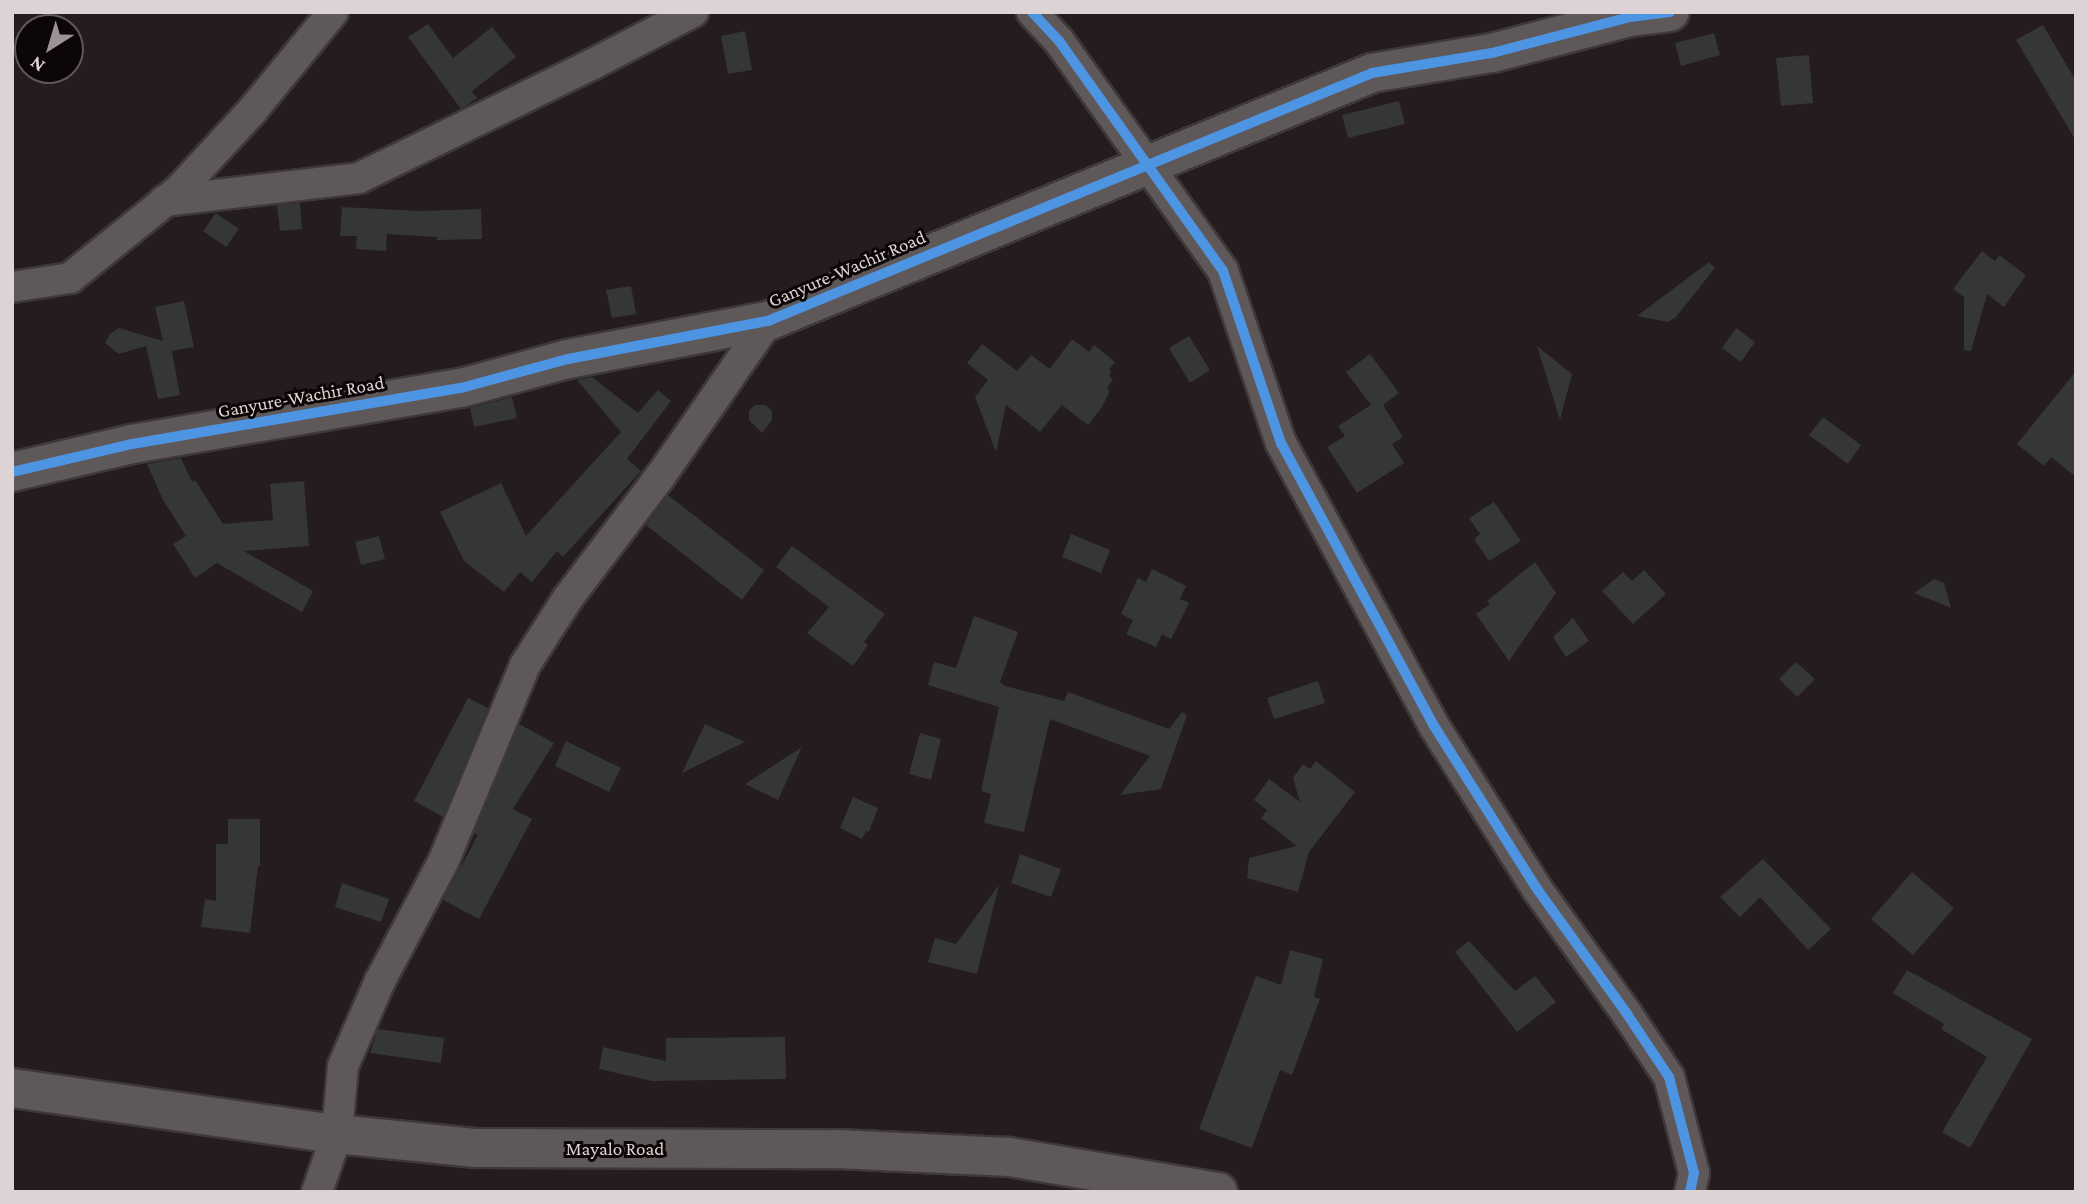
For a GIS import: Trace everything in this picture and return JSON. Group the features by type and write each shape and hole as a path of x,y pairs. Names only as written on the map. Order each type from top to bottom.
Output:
{"street":[{"path":"164,201 359,178 593,64 692,12"},
{"path":"1032,12 1059,41 1223,271 1281,443 1434,726 1537,890 1628,1014 1669,1077 1694,1173 1690,1192"},
{"name":"Ganyure-Wachir Road","path":"12,472 132,444 461,388 568,359 768,321 1372,73 1492,53 1630,18 1670,12"},
{"path":"12,287 70,278 178,191 252,111 328,15"},
{"path":"317,1192 337,1134 343,1066 380,981 444,860 525,665 568,598 660,477 768,321"},
{"name":"Mayalo Road","path":"12,1088 337,1134 477,1148 838,1149 1009,1157 1218,1192"}],"building":[{"path":"428,24 453,58 492,27 516,57 472,91 477,98 461,109 408,37"},
{"path":"2043,25 2076,81 2076,141 2016,40"},
{"path":"745,31 752,70 728,74 721,36"},
{"path":"1714,33 1720,55 1681,66 1675,43"},
{"path":"1809,55 1813,103 1781,106 1776,58"},
{"path":"1399,101 1405,124 1348,138 1342,115"},
{"path":"300,203 302,229 280,231 277,205"},
{"path":"342,207 420,211 481,209 482,239 437,240 437,237 387,234 386,251 356,249 357,236 340,236"},
{"path":"216,213 239,229 226,247 203,231"},
{"path":"1982,251 1995,261 1999,255 2026,275 2004,307 1987,294 1971,351 1964,350 1964,297 1953,289"},
{"path":"1709,262 1715,268 1676,317 1668,322 1637,316"},
{"path":"631,286 636,314 612,318 606,290"},
{"path":"184,301 194,347 172,351 180,395 158,399 146,346 119,354 105,343 111,333 119,328 163,341 155,307"},
{"path":"1736,328 1755,342 1741,362 1722,348"},
{"path":"1189,336 1210,370 1190,383 1169,348"},
{"path":"1072,339 1089,352 1094,345 1115,362 1109,370 1109,376 1113,379 1107,388 1110,391 1102,407 1088,425 1062,405 1040,432 1006,405 996,452 975,397 988,380 967,363 982,344 1017,371 1031,355 1050,369"},
{"path":"1537,346 1572,374 1560,420"},
{"path":"1370,354 1399,393 1383,405 1403,437 1392,444 1404,463 1357,493 1327,447 1345,436 1338,426 1371,405 1346,372"},
{"path":"2076,371 2076,477 2051,457 2044,466 2017,444"},
{"path":"592,377 638,413 658,390 671,401 627,459 641,471 563,557 557,551 532,582 520,572 504,592 464,561 440,512 501,483 526,536 621,432 577,380"},
{"path":"512,397 517,418 474,427 470,408"},
{"path":"755,405 766,405 772,411 772,420 762,433 749,420 749,411"},
{"path":"1823,417 1861,445 1848,464 1809,435"},
{"path":"181,458 192,482 195,480 223,524 273,520 270,484 304,481 309,546 244,551 313,591 302,612 217,563 195,578 173,544 186,536 163,500 147,464"},
{"path":"668,495 764,570 742,600 646,525"},
{"path":"1494,502 1521,541 1489,561 1474,539 1480,534 1469,518"},
{"path":"1071,534 1110,550 1101,573 1062,557"},
{"path":"379,536 385,559 361,565 355,542"},
{"path":"792,546 885,614 864,642 868,645 853,666 807,633 829,607 776,567"},
{"path":"1535,562 1556,593 1509,661 1476,614 1490,604 1487,601"},
{"path":"1152,569 1186,586 1180,599 1189,603 1171,639 1162,634 1156,647 1126,634 1133,620 1121,614 1138,578 1146,582"},
{"path":"1644,570 1666,594 1633,624 1602,591 1623,572 1632,581"},
{"path":"1934,579 1944,583 1951,608 1914,593"},
{"path":"974,616 1018,632 1000,682 1005,686 1064,701 1068,692 1169,729 1182,712 1187,715 1161,789 1120,795 1150,756 1050,719 1024,832 984,823 991,794 981,791 999,707 928,685 934,662 956,668"},
{"path":"1573,618 1589,641 1566,657 1553,637"},
{"path":"1796,662 1815,679 1797,697 1779,679"},
{"path":"1318,681 1325,703 1274,719 1267,698"},
{"path":"468,698 488,708 443,817 414,801"},
{"path":"519,724 554,743 513,809 532,819 479,919 443,900 478,835 474,833"},
{"path":"705,724 745,742 682,773"},
{"path":"920,733 941,739 931,780 909,774"},
{"path":"566,741 621,768 609,792 555,766"},
{"path":"802,747 778,800 745,784"},
{"path":"1316,761 1355,792 1309,852 1298,892 1247,878 1249,858 1297,846 1261,818 1267,810 1254,800 1269,779 1300,802 1293,778 1303,764 1310,769"},
{"path":"853,797 878,808 869,832 866,831 862,839 840,828"},
{"path":"228,819 260,819 260,866 250,933 201,927 205,899 216,901 216,844 228,844"},
{"path":"1020,854 1061,869 1051,897 1011,883"},
{"path":"1763,859 1831,929 1808,950 1760,897 1740,917 1720,897"},
{"path":"1912,872 1954,908 1913,955 1871,919"},
{"path":"342,883 389,899 381,922 335,907"},
{"path":"999,885 977,974 928,962 935,938 956,944"},
{"path":"1469,941 1515,991 1535,976 1556,1002 1517,1032 1455,952"},
{"path":"1290,950 1323,959 1314,997 1320,999 1292,1075 1280,1070 1252,1148 1199,1129 1256,976 1281,985"},
{"path":"1907,970 2032,1039 1970,1148 1942,1132 1987,1057 1941,1029 1944,1024 1893,993"},
{"path":"378,1029 444,1038 441,1063 370,1053"},
{"path":"785,1037 786,1079 652,1081 599,1069 603,1047 666,1061 666,1038"}],"cycle path":[{"path":"1032,12 1059,41 1223,271 1281,443 1434,726 1537,889 1669,1077 1694,1173 1690,1192"},
{"path":"12,472 132,444 461,388 568,359 768,321 1372,73 1492,53 1630,17 1670,12"}]}
